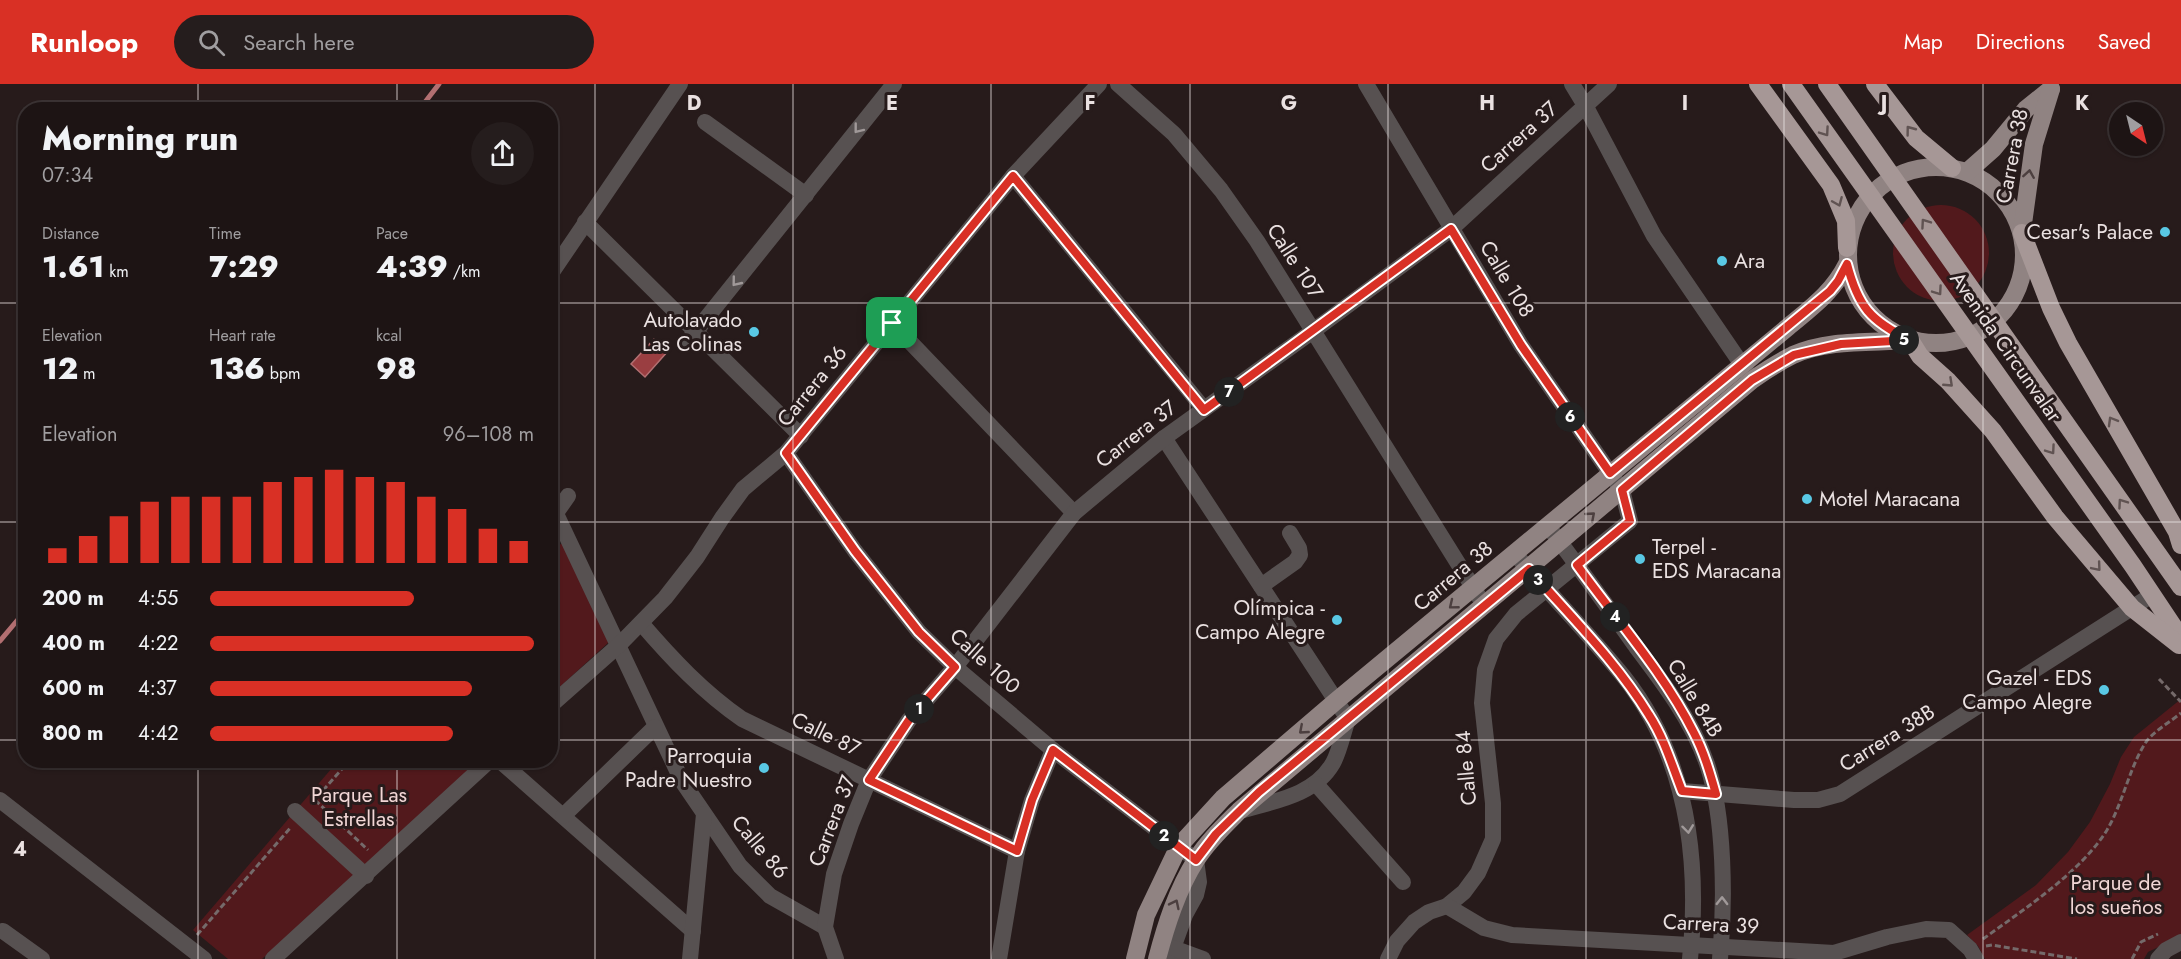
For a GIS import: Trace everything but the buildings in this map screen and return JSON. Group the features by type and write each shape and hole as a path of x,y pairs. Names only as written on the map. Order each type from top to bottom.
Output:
{"highway":[{"path":"1758,84 1831,185 1846,221 1847,256"},
{"name":"Avenida Circunvalar","path":"1791,84 2133,566 2181,638"},
{"name":"Avenida Circunvalar","path":"1827,84 2181,586"},
{"path":"1875,84 1916,138 1960,170"},
{"path":"2022,232 2067,344 2177,532 2181,545"},
{"path":"1910,340 1920,356 1948,381 1993,431 2055,517 2132,608 2181,646"}],"main road":[{"name":"Carrera 38","path":"1960,170 1993,149 2026,109 2053,87"},
{"name":"Carrera 38","path":"2022,232 2034,144 2053,87"},
{"path":"1927,167 1960,170 1986,182 2002,195 2014,213 2022,232 2025,256 2021,279 2012,300 1997,319 1978,333 1956,341 1933,344 1910,340 1886,329 1867,311 1854,289 1847,256 1852,224 1865,202 1882,185 1904,173 1927,167"},
{"name":"Carrera 38","path":"1135,959 1146,915 1179,846 1223,798 1336,701 1830,291 1838,281 1847,256"},
{"name":"Carrera 38","path":"1157,959 1167,920 1196,860 1216,834 1239,811 1752,380 1794,355 1816,349 1841,344 1910,340"}],"street":[{"name":"Carrera 36","path":"558,699 619,645 665,598 697,557 743,489 786,453 801,436 1013,176 1099,84"},
{"name":"Calle 107","path":"1118,84 1174,134 1221,190 1257,241 1484,606"},
{"name":"Calle 108","path":"1366,84 1521,345 1622,490"},
{"path":"1572,84 1654,237 1752,380"},
{"name":"Carrera 37","path":"825,927 834,874 869,780 909,720 955,667 1074,513 1164,438 1314,331 1451,229 1609,84"},
{"path":"558,263 681,85"},
{"path":"692,337 806,195 884,87"},
{"path":"705,122 806,195"},
{"path":"1013,176 1204,410"},
{"path":"585,222 692,337 801,436"},
{"path":"892,323 1074,513"},
{"path":"1164,438 1348,719 1333,763 1316,784 1292,796 1239,811"},
{"name":"Calle 100","path":"786,453 862,560 919,632 955,667 1053,750 1196,860"},
{"name":"Calle 84","path":"1388,959 1397,941 1414,922 1429,912 1447,906 1464,892 1478,873 1493,839 1493,803 1482,703 1485,670 1496,639 1516,614 1630,521 1622,490"},
{"path":"558,503 568,496"},
{"path":"558,517 619,645"},
{"name":"Calle 84B","path":"1548,526 1667,688 1694,733 1707,763 1716,794 1722,866 1720,953"},
{"path":"1261,586 1295,562 1300,555 1299,548 1290,533"},
{"path":"1515,554 1625,678 1650,717 1667,751 1682,791 1689,826 1693,879 1691,952"},
{"name":"Carrera 38B","path":"1682,791 1794,800 1818,800 1840,794 2152,595"},
{"name":"Calle 87","path":"641,623 676,663 717,701 734,713 1017,851"},
{"name":"Calle 86","path":"619,645 655,727 682,781 740,866 770,897 825,927"},
{"path":"563,816 655,727"},
{"path":"999,959 1017,851 1032,800 1053,750"},
{"path":"273,959 481,768"},
{"path":"508,768 693,931"},
{"path":"1316,784 1403,882"},
{"path":"3,799 204,959"},
{"path":"298,813 366,876"},
{"path":"690,959 704,814"},
{"path":"1196,860 1199,882 1172,953 1203,959"},
{"name":"Carrera 39","path":"1447,906 1484,928 1512,935 1691,952 1834,956 1887,937 1926,929 1949,930 1973,954"},
{"path":"825,927 836,959"},
{"path":"3,931 42,959"},
{"path":"2158,959 2166,950 2181,942"}],"path":[{"path":"2159,679 2181,702"},
{"path":"1973,954 2090,852 2106,831 2115,814 2146,741 2181,713"},
{"path":"187,946 298,813 315,800 343,768"},
{"path":"315,800 380,861"},
{"path":"1973,954 1992,945 2077,959"}],"green space":[{"path":"1941,205 1960,208 1975,219 1986,234 1989,253 1986,272 1975,287 1960,298 1941,301 1922,298 1907,287 1896,272 1893,253 1896,234 1907,219 1922,208"},
{"path":"564,543 609,642 558,689 558,545"},
{"name":"Parque de los sueños","path":"2181,699 2181,936 2148,952 2144,959 1985,959 1978,946 1967,935 2036,885 2068,852 2090,822 2121,757 2134,737"},
{"name":"Parque Las Estrellas","path":"332,768 471,768 262,959 228,959 193,930"}],"shaded area":[{"path":"654,339 668,351 645,377 631,364"}],"waterway":[{"path":"425,102 439,84"},
{"path":"0,641 18,620"}],"place":[{"name":"Cesar's Palace","path":"2165,232"},
{"name":"Ara","path":"1722,261"},
{"name":"Autolavado Las Colinas","path":"754,332"},
{"name":"Motel Maracana","path":"1807,499"},
{"name":"Terpel - EDS Maracana","path":"1640,559"},
{"name":"Olímpica - Campo Alegre","path":"1337,620"},
{"name":"Gazel - EDS Campo Alegre","path":"2104,690"},
{"name":"Parroquia Padre Nuestro","path":"764,768"}],"route":[{"path":"1013,176 1204,410 1451,229 1521,345 1610,473 1830,291 1847,264 1854,289 1867,311 1886,329 1910,340 1841,344 1816,349 1794,355 1752,380 1622,490 1630,521 1577,565 1667,688 1694,733 1707,763 1716,794 1682,791 1667,751 1650,717 1625,678 1529,569 1259,792 1216,834 1196,860 1053,750 1032,800 1017,851 869,780 909,720 955,667 919,632 855,551 786,453 892,323 1013,176"}]}
